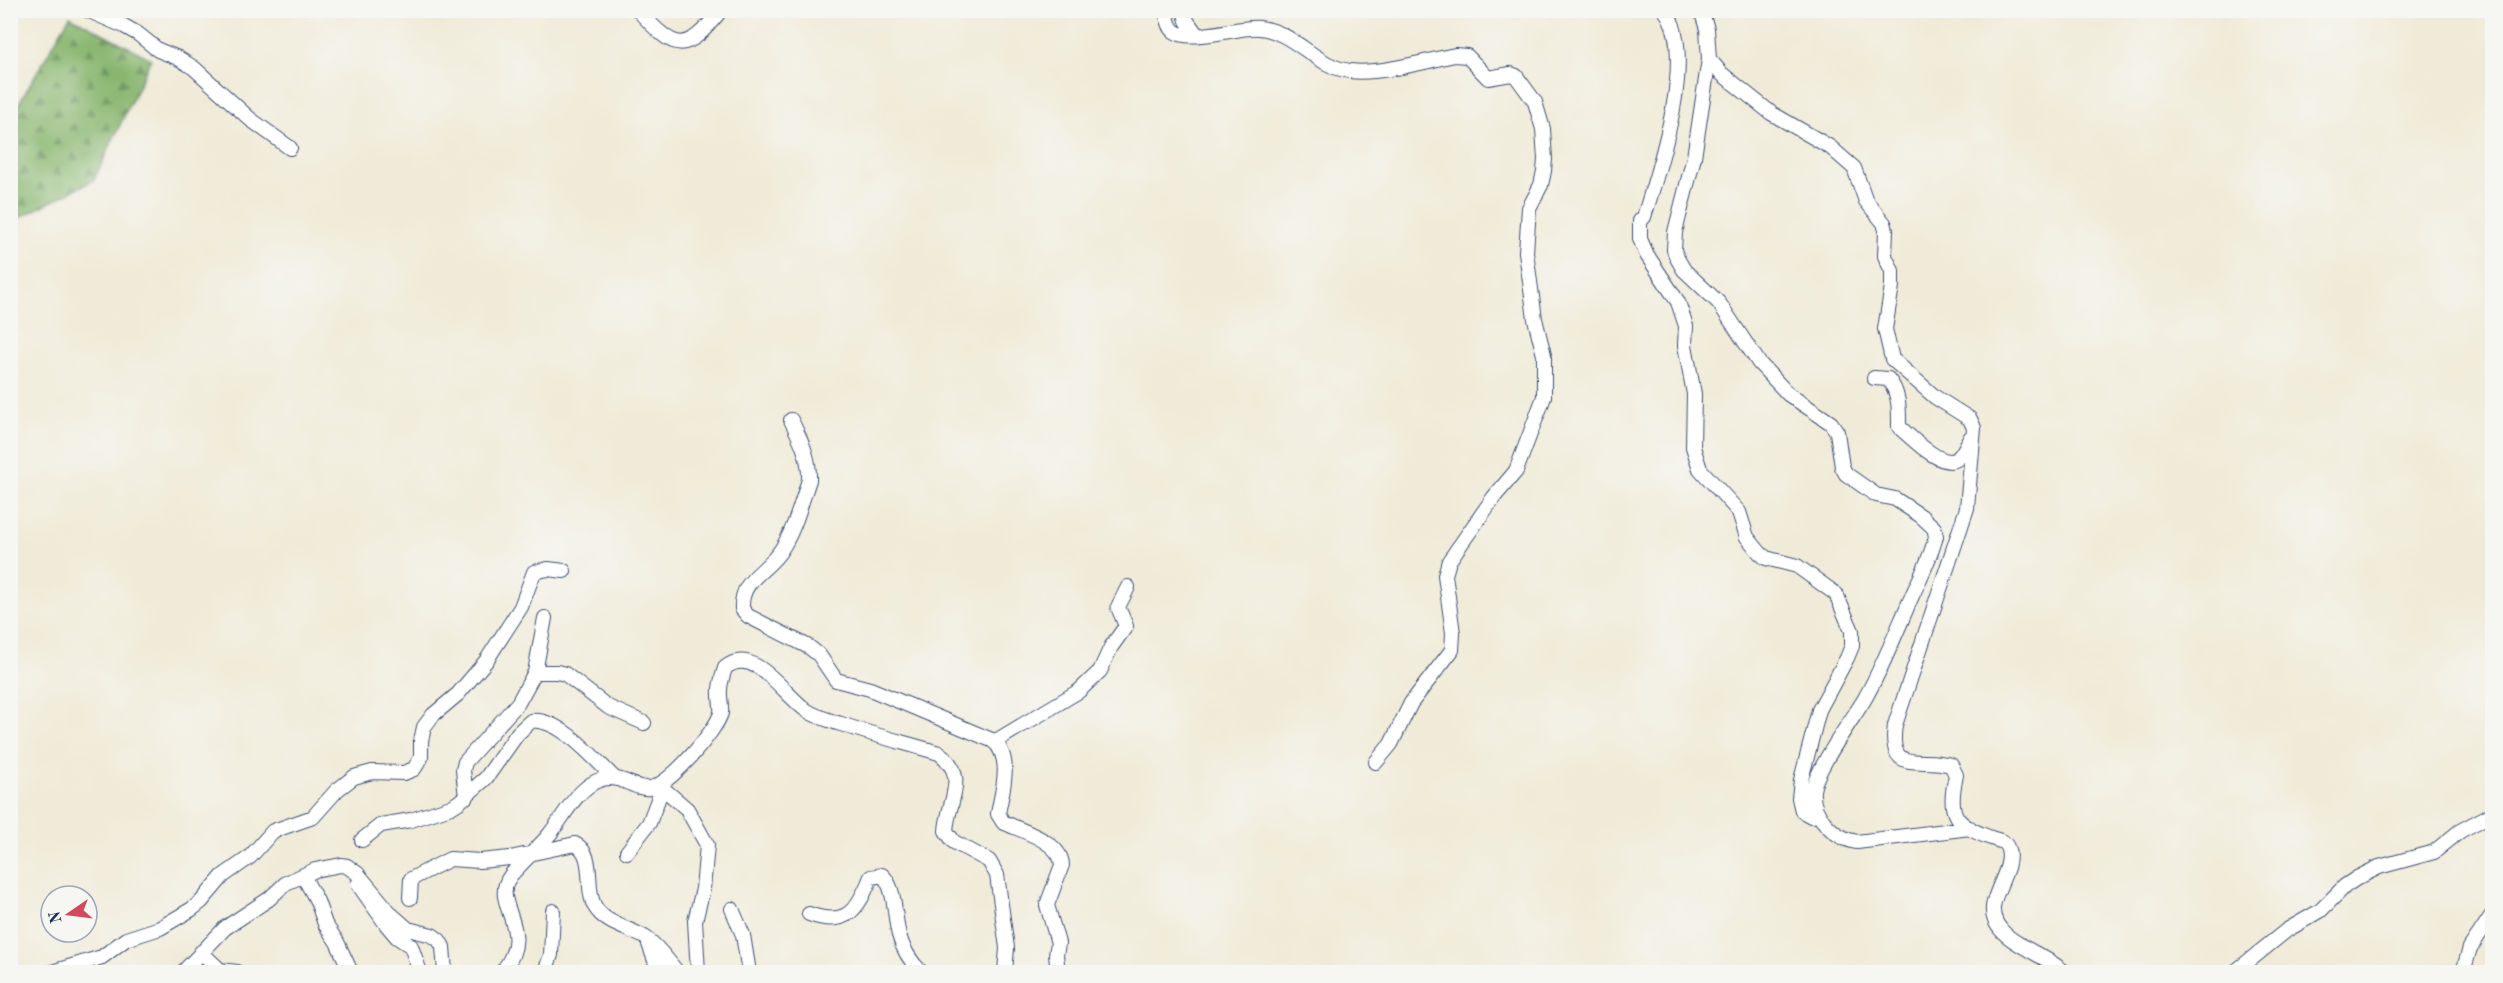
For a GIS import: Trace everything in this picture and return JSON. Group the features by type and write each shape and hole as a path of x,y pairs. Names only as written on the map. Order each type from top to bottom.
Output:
{"street":[{"path":"87,10 124,26 158,50 194,68 250,119 290,148"},
{"path":"638,10 665,37 678,43 696,39 721,10"},
{"path":"1166,10 1174,32 1197,35 1257,27 1269,29 1298,42 1339,69 1352,72 1371,71 1455,55 1467,56 1488,78 1511,74 1516,76 1527,89 1540,115 1545,159 1540,185 1529,208 1526,252 1535,319 1544,355 1544,397 1516,471 1494,497 1449,561 1445,574 1453,633 1452,650 1410,703 1391,744 1376,762"},
{"path":"1184,10 1187,21 1197,35"},
{"path":"1665,10 1675,30 1679,73 1661,164 1644,217 1640,221 1641,239 1647,255 1678,302 1686,326 1685,345 1694,394 1695,458 1707,479 1739,512 1747,537 1760,553 1766,558 1797,566 1836,594 1852,631 1852,646 1819,710 1802,780 1799,798 1802,811 1811,816 1818,815"},
{"path":"1701,10 1707,30 1708,59 1694,157 1675,232 1674,250 1677,258 1684,270 1719,303 1759,363 1788,394 1831,423 1837,432 1842,467 1846,474 1876,495 1895,500 1921,516 1934,528 1936,536 1893,640 1865,698 1830,754 1813,789 1813,802 1818,815 1845,840 1857,842 1970,828"},
{"path":"1708,59 1749,98 1794,128 1830,147 1854,168 1866,201 1884,223 1886,230 1885,256 1892,271 1892,286 1885,329 1893,359 1935,397 1970,419 1974,428 1959,458 1946,461 1939,458 1899,427 1899,403 1894,386 1888,379 1874,378"},
{"path":"791,420 804,446 809,480 781,551 747,584 743,592 741,601 744,613 809,647 819,655 836,680 870,689 994,741 1001,748 1005,764 998,814 1000,819 1051,846 1062,858 1062,865 1047,905 1058,944 1056,955 1058,972"},
{"path":"1971,436 1967,508 1895,725 1894,752 1900,758 1910,761 1951,765 1956,775 1951,794 1952,809 1961,822 2003,842 2008,850 2007,862 1994,900 1993,912 1996,924 2009,939 2044,957 2064,972"},
{"path":"52,972 102,957 126,939 160,928 192,909 224,876 250,857 273,831 313,817 337,790 354,777 372,772 404,773 414,769 421,758 420,741 424,727 433,715 458,694 486,661 521,607 534,572 548,569 564,572"},
{"path":"994,741 1074,695 1100,672 1111,647 1126,626 1118,607 1128,587"},
{"path":"466,797 463,770 468,756 518,704 536,672 545,618"},
{"path":"627,852 650,823 660,787 691,756 720,713 720,689 725,668 739,660 750,661 808,711 859,730 939,753 948,760 957,781 946,825 949,838 989,861 997,875 1007,948 1005,972"},
{"path":"536,672 557,672 565,675 608,706 644,723"},
{"path":"362,840 381,825 427,815 451,807 466,797 486,778 518,733 531,721 542,721 564,732 614,778"},
{"path":"502,972 510,963 516,948 517,936 505,899 505,886 509,877 532,854 590,785 603,779 614,778 649,788 660,787 687,809 707,845 703,889 695,921 698,972"},
{"path":"2235,972 2286,930 2320,911 2345,886 2357,878 2379,867 2434,852 2460,831 2493,814"},
{"path":"410,898 411,879 450,859 480,861 532,854 569,844 581,847 588,867 589,895 599,913 647,939 677,972"},
{"path":"183,972 239,917 269,899 286,883 330,866 347,866 358,874 408,929 432,935 438,940 443,947 445,972"},
{"path":"347,866 379,915 397,937 411,946 420,972"},
{"path":"307,874 306,881 317,901 325,924 337,942 351,972"},
{"path":"809,914 825,920 846,915 859,904 871,877 882,875 889,883 899,935 905,953 921,972"},
{"path":"732,909 743,935 749,972"},
{"path":"544,972 551,955 554,911"},
{"path":"2463,972 2470,948 2493,915"},
{"path":"647,939 660,972"},
{"path":"201,952 220,970 237,972"}],"green space":[{"path":"70,16 151,59 94,180 11,222 11,117"}]}
